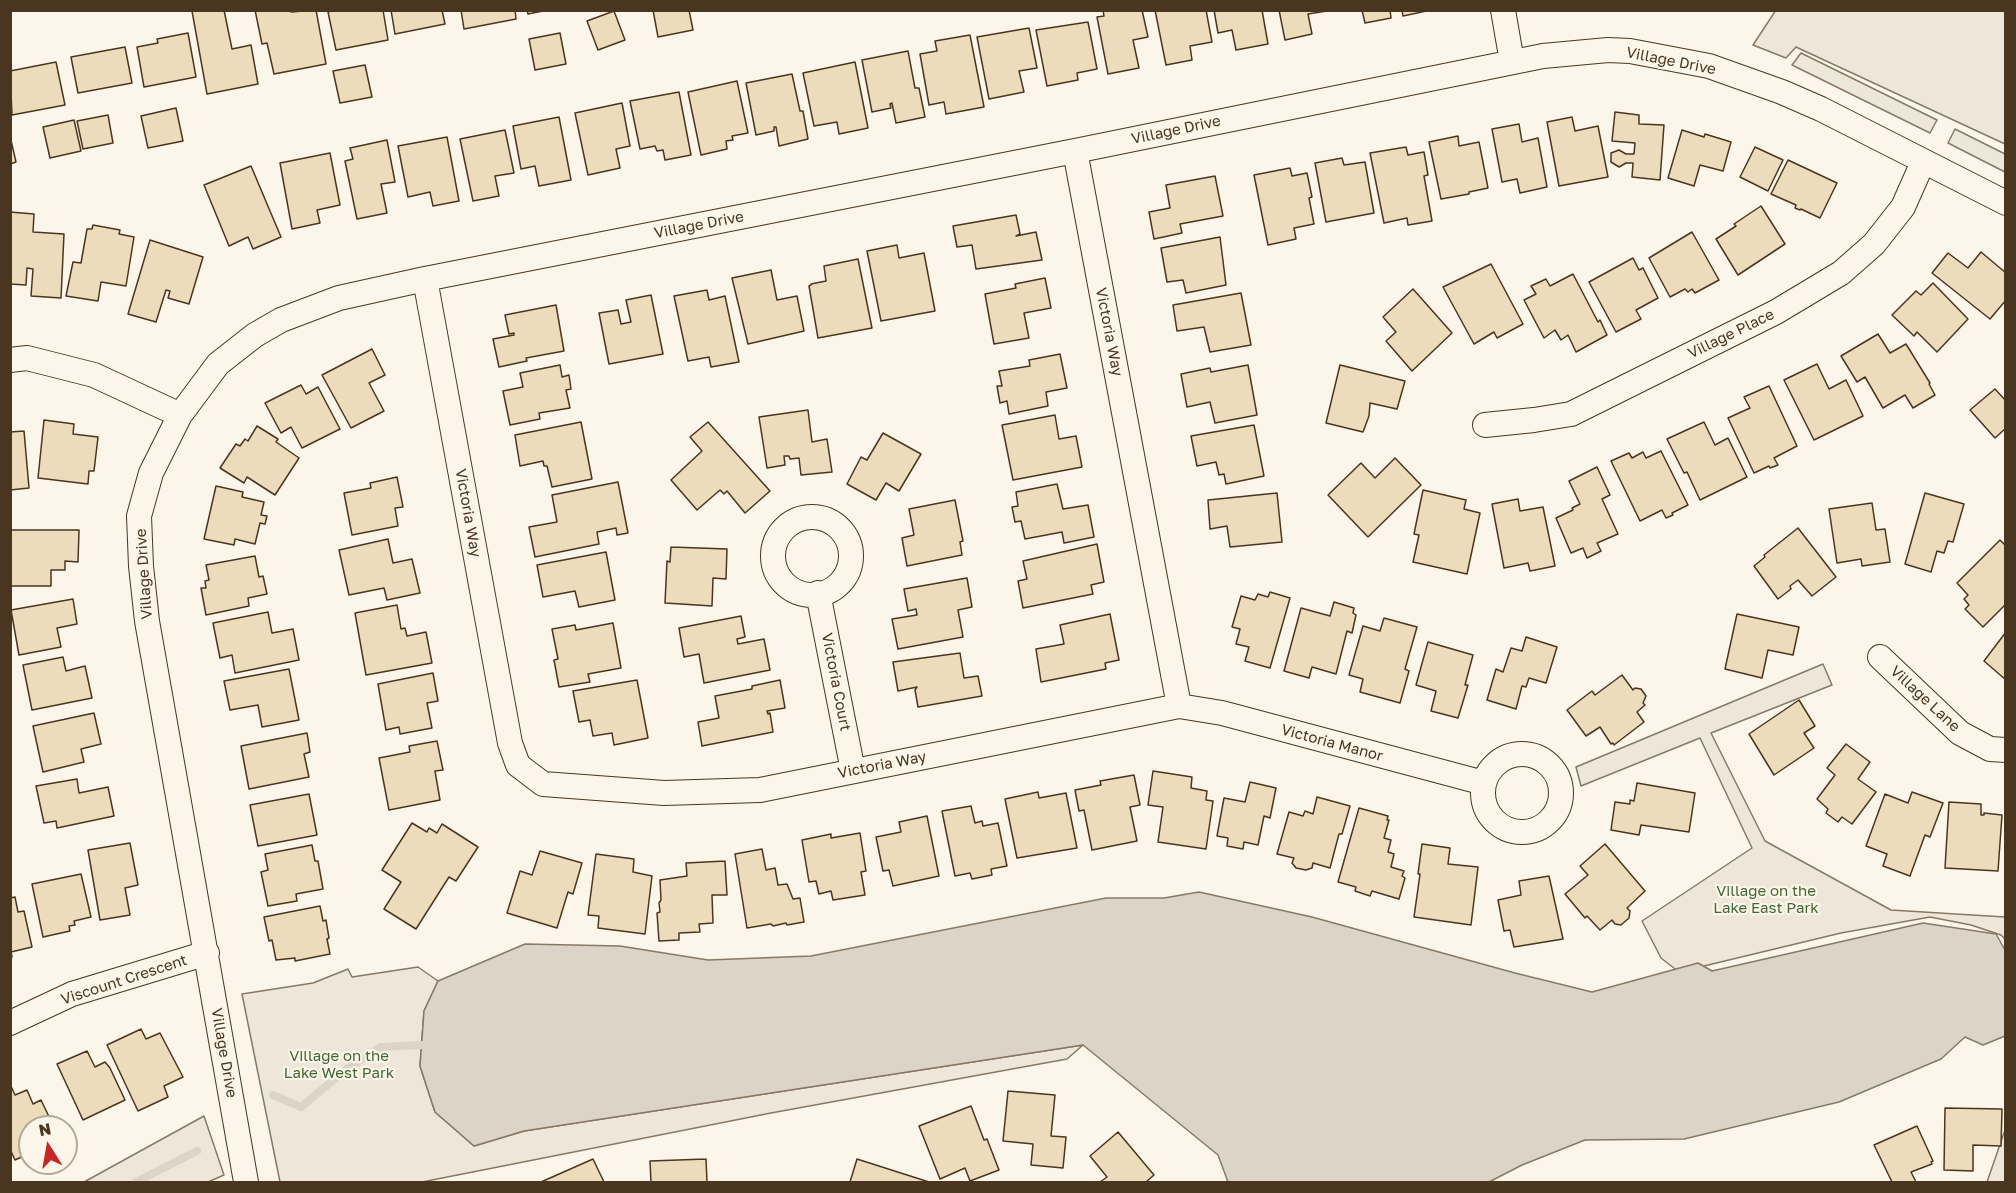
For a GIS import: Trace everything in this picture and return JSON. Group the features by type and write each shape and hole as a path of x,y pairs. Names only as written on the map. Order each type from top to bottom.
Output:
{"street":[{"path":"1503,10 1512,62"},
{"name":"Village Drive","path":"246,1182 147,621 141,566 139,516 151,473 180,415 218,364 255,335 281,320 339,298 425,279 1512,62 1543,56 1608,50 1630,51 1709,66 1782,92 1821,109 2006,203"},
{"name":"Victoria Way","path":"425,279 510,743 518,765 543,784 664,793 760,790 1179,706 1075,151"},
{"name":"Village Place","path":"1485,425 1571,414 1785,307 1841,273 1874,243 1904,207 1923,162"},
{"path":"10,360 27,358 94,375 180,415"},
{"name":"Victoria Court","path":"818,593 853,771"},
{"name":"Village Lane","path":"1880,657 1960,733 1990,749 2006,750"},
{"name":"Victoria Manor","path":"1179,706 1222,713 1484,783"},
{"name":"Viscount Crescent","path":"10,1023 72,994 207,953"}],"green space":[{"path":"1776,10 2005,11 2005,144 1796,47 1786,58 1753,45"},
{"name":"Village on the Lake East Park","path":"1823,664 1832,685 1711,733 1765,841 1891,910 2005,917 2005,939 2001,935 1971,925 1930,917 1841,933 1679,972 1661,958 1642,921 1752,848 1700,738 1581,786 1576,767"},
{"name":"Village on the Lake West Park","path":"418,967 438,981 424,1011 420,1066 435,1112 474,1146 524,1131 1083,1045 1067,1059 771,1113 422,1182 280,1182 242,994 313,983 348,969 352,977"},
{"path":"204,1116 224,1175 208,1182 84,1182"},
{"path":"2005,1130 2005,1182 1987,1182"}],"shaded area":[{"path":"1801,53 1937,120 1930,133 1792,65"},
{"path":"1955,129 2005,154 2005,172 1948,143"},
{"path":"1199,892 1312,917 1592,992 1698,963 1712,971 1923,923 1996,934 2005,950 2005,1036 1983,1045 1965,1037 1941,1059 1839,1102 1684,1139 1585,1140 1522,1165 1489,1182 1228,1182 1218,1155 1083,1045 524,1131 474,1146 435,1112 420,1066 424,1011 438,981 525,944 620,946 708,960 811,956 1106,898 1164,898"}],"building":[{"path":"224,10 232,49 251,45 258,84 207,94 192,11"},
{"path":"255,10 290,10 291,12 316,10 326,64 274,74 267,43 262,44"},
{"path":"383,10 388,40 336,50 328,12"},
{"path":"391,10 442,10 445,24 395,34"},
{"path":"461,10 515,10 516,19 464,29"},
{"path":"527,10 548,10 528,14"},
{"path":"653,10 689,10 693,30 658,37"},
{"path":"1103,10 1142,10 1148,37 1133,40 1139,68 1108,74 1097,17 1104,16"},
{"path":"1155,10 1206,10 1212,42 1190,46 1192,60 1166,65"},
{"path":"1214,10 1262,10 1268,44 1236,50 1232,30 1218,33"},
{"path":"1279,10 1327,11 1308,14 1312,34 1285,40"},
{"path":"1362,10 1390,10 1391,18 1365,23"},
{"path":"1402,10 1431,10 1403,16"},
{"path":"614,11 625,40 598,50 587,21"},
{"path":"1088,22 1097,69 1077,73 1078,80 1047,86 1036,30"},
{"path":"1029,28 1037,68 1019,71 1024,92 989,99 977,37"},
{"path":"188,33 196,77 144,87 137,47 158,43 157,39"},
{"path":"560,33 566,64 535,70 529,39"},
{"path":"970,35 984,107 946,114 944,102 929,105 920,54 937,51 935,41"},
{"path":"125,47 132,83 78,93 71,57"},
{"path":"908,51 915,88 919,88 925,117 896,123 892,103 891,108 872,112 862,60"},
{"path":"56,62 65,105 12,115 10,71"},
{"path":"855,62 868,128 839,134 837,122 814,126 803,73"},
{"path":"365,65 372,97 340,103 333,71"},
{"path":"792,74 800,111 803,111 808,139 779,146 776,127 774,131 756,135 746,83"},
{"path":"737,81 748,133 732,136 733,140 726,141 727,149 701,155 688,92"},
{"path":"679,92 691,155 665,160 663,150 657,151 655,146 640,149 630,101"},
{"path":"622,103 630,146 616,149 620,168 588,175 575,113"},
{"path":"176,108 183,141 148,148 141,116"},
{"path":"1615,112 1639,115 1639,124 1664,125 1660,180 1632,177 1633,163 1626,163 1619,167 1611,162 1611,153 1619,150 1626,154 1634,154 1635,143 1612,141"},
{"path":"108,115 113,143 83,149 77,121"},
{"path":"559,117 571,180 539,186 535,166 521,169 513,126"},
{"path":"1572,117 1575,131 1598,126 1608,177 1559,186 1547,122"},
{"path":"74,120 81,151 50,158 43,127"},
{"path":"1519,124 1522,142 1538,138 1547,187 1520,193 1517,179 1502,182 1492,129"},
{"path":"505,130 514,173 495,176 499,196 473,201 460,139"},
{"path":"1682,130 1731,142 1723,171 1700,165 1694,186 1668,178"},
{"path":"10,136 16,162 10,164"},
{"path":"1458,136 1459,146 1479,142 1488,188 1441,199 1429,142"},
{"path":"447,137 459,201 433,206 430,192 408,197 398,146"},
{"path":"387,140 395,182 381,184 387,213 357,219 345,161 353,159 350,148"},
{"path":"1406,147 1408,155 1424,152 1428,175 1424,176 1432,221 1408,225 1407,218 1384,223 1370,153"},
{"path":"1755,147 1783,160 1768,191 1740,177"},
{"path":"330,153 340,205 317,210 320,223 292,229 280,163"},
{"path":"1342,158 1344,165 1365,162 1374,213 1326,222 1315,163"},
{"path":"1788,160 1837,183 1820,218 1795,208 1796,205 1771,194"},
{"path":"251,166 281,237 253,249 248,237 229,246 204,185"},
{"path":"1290,168 1292,176 1307,173 1314,224 1294,228 1296,239 1268,245 1254,175"},
{"path":"1215,176 1223,216 1180,224 1182,233 1154,239 1149,212 1170,208 1166,185"},
{"path":"1761,206 1785,244 1738,275 1716,239"},
{"path":"10,212 34,214 33,232 64,234 61,298 31,296 33,269 27,268 26,285 10,284"},
{"path":"1016,215 1020,234 1016,236 1036,232 1042,260 976,269 972,245 957,247 953,226"},
{"path":"93,225 120,230 119,234 134,237 126,286 101,282 98,301 66,296 73,262 81,263 87,229 92,229"},
{"path":"1692,232 1719,280 1695,293 1692,289 1688,292 1685,289 1670,297 1649,258"},
{"path":"1220,237 1226,285 1186,293 1183,280 1167,282 1161,248"},
{"path":"150,240 203,257 189,304 168,298 170,291 166,290 156,322 128,314"},
{"path":"897,245 899,258 924,253 935,311 881,321 867,251"},
{"path":"1981,252 2006,273 2006,300 1990,319 1932,273 1948,253 1968,268"},
{"path":"1633,258 1639,270 1643,268 1658,298 1636,310 1641,319 1616,332 1589,282"},
{"path":"858,259 872,328 818,338 809,286 826,281 824,266"},
{"path":"1491,264 1523,324 1497,338 1494,332 1474,344 1443,287"},
{"path":"771,270 777,300 797,296 804,331 748,344 732,278"},
{"path":"1573,274 1607,335 1576,352 1568,335 1561,340 1555,330 1544,338 1524,300 1536,294 1531,286 1546,279 1550,286"},
{"path":"1045,278 1051,308 1024,313 1029,338 994,344 985,294 1016,288 1015,284"},
{"path":"1933,283 1968,319 1937,352 1917,332 1914,336 1892,315 1916,291 1921,295"},
{"path":"1413,289 1452,333 1412,371 1386,341 1396,332 1383,317"},
{"path":"707,290 709,300 725,296 739,362 711,367 709,357 688,361 674,296"},
{"path":"1241,293 1251,345 1210,352 1204,327 1177,331 1173,305"},
{"path":"651,295 663,354 609,364 599,313 618,310 621,324 631,322 626,300"},
{"path":"556,305 564,351 526,358 527,361 499,367 493,339 514,335 514,333 509,334 505,315"},
{"path":"1878,334 1890,353 1906,344 1935,395 1913,408 1905,395 1883,408 1865,377 1857,382 1841,356"},
{"path":"372,349 385,375 369,383 384,411 351,428 322,375"},
{"path":"1060,354 1067,388 1046,392 1048,406 1009,414 1007,401 1000,403 997,386 1002,386 999,371 1030,366 1029,360"},
{"path":"1817,364 1829,389 1846,380 1863,416 1814,440 1784,380"},
{"path":"560,365 562,377 569,375 571,389 566,390 570,408 539,413 540,419 510,425 503,391 523,387 520,373"},
{"path":"1248,365 1257,415 1215,423 1210,402 1187,407 1181,374 1210,368 1211,372"},
{"path":"1340,365 1405,381 1397,409 1370,403 1369,416 1363,432 1326,423"},
{"path":"301,385 306,394 318,387 340,429 302,448 291,427 281,433 265,403"},
{"path":"1769,386 1797,446 1774,458 1778,465 1770,468 1769,466 1754,473 1728,418 1750,408 1744,397"},
{"path":"1995,389 2006,401 2006,428 1995,438 1970,410"},
{"path":"808,410 812,442 827,439 832,472 801,475 799,458 790,459 789,456 784,456 785,465 767,468 759,417"},
{"path":"1055,415 1059,439 1076,436 1082,467 1013,480 1002,425"},
{"path":"44,420 74,424 73,434 98,437 94,471 89,471 88,484 38,478"},
{"path":"581,422 592,479 552,487 547,466 544,466 543,461 520,466 515,435"},
{"path":"708,422 770,491 745,513 727,491 724,494 720,490 697,510 671,480 702,451 690,437"},
{"path":"1704,422 1715,445 1728,438 1747,477 1700,500 1687,472 1684,473 1667,439"},
{"path":"1254,425 1264,476 1226,484 1224,474 1219,475 1216,462 1197,466 1191,436"},
{"path":"257,426 278,439 276,442 299,458 275,495 247,477 244,483 220,468 236,444 240,446 245,439 248,441"},
{"path":"24,431 29,488 10,490 10,432"},
{"path":"883,433 921,454 899,491 886,483 876,500 847,484 861,457 867,460"},
{"path":"1661,451 1688,505 1666,518 1662,510 1640,521 1611,461 1629,453 1632,458 1643,452 1646,458"},
{"path":"1395,458 1421,485 1368,537 1328,495 1361,463 1375,478"},
{"path":"1597,467 1610,495 1602,499 1618,534 1597,543 1601,551 1587,558 1583,548 1571,553 1556,518 1580,504 1569,481"},
{"path":"397,477 403,507 395,508 398,526 352,535 344,493 371,488 370,483"},
{"path":"618,482 628,533 617,535 616,528 597,532 599,544 535,557 529,527 557,522 552,495"},
{"path":"1057,484 1063,509 1088,505 1094,537 1064,543 1062,532 1025,539 1021,521 1015,522 1012,507 1018,506 1016,492"},
{"path":"216,486 243,492 242,497 264,502 261,515 267,516 265,524 260,523 255,544 235,539 234,545 204,539"},
{"path":"1423,490 1466,500 1464,509 1480,513 1467,574 1413,562 1419,535 1414,534"},
{"path":"1277,493 1282,542 1230,547 1227,526 1210,529 1208,500"},
{"path":"1925,493 1964,504 1953,542 1948,541 1944,553 1937,551 1931,572 1905,564"},
{"path":"1518,499 1520,511 1543,507 1555,566 1530,571 1528,563 1504,568 1492,504"},
{"path":"955,500 963,541 960,542 962,555 907,566 902,538 914,535 909,509"},
{"path":"1872,503 1876,530 1885,529 1890,562 1862,566 1861,559 1837,563 1829,509"},
{"path":"1798,528 1836,577 1812,596 1798,580 1778,599 1754,566"},
{"path":"10,530 79,530 78,562 65,561 65,570 51,570 51,586 10,586"},
{"path":"388,539 393,563 412,559 420,593 387,600 384,588 349,595 339,550"},
{"path":"2000,540 2006,546 2006,604 1983,627 1965,609 1969,605 1964,599 1968,595 1957,583"},
{"path":"1097,544 1104,582 1091,585 1093,594 1023,608 1018,581 1027,579 1023,561"},
{"path":"671,547 727,549 726,579 713,578 712,606 665,603 667,561 670,562"},
{"path":"606,552 615,600 579,607 575,591 543,597 537,565"},
{"path":"255,556 259,577 263,576 267,594 248,598 249,606 206,615 201,588 206,588 205,581 209,580 206,565"},
{"path":"967,578 972,607 958,610 963,637 898,649 892,619 917,615 916,609 908,611 904,589"},
{"path":"1270,592 1290,598 1270,668 1245,661 1249,647 1236,644 1240,629 1232,627 1241,596 1255,600 1258,594 1268,597"},
{"path":"73,599 77,624 57,628 61,647 19,655 11,610"},
{"path":"1334,602 1354,608 1353,613 1356,615 1352,633 1347,631 1336,674 1312,667 1309,678 1284,671 1301,608 1330,616"},
{"path":"397,605 401,629 405,628 407,636 426,632 432,663 366,675 355,613"},
{"path":"268,612 272,633 293,629 299,660 235,673 232,655 220,658 213,623"},
{"path":"1110,614 1119,660 1105,663 1106,669 1041,682 1036,649 1064,644 1060,625"},
{"path":"1737,614 1799,627 1793,655 1768,650 1762,678 1725,669"},
{"path":"741,616 745,637 737,639 738,644 764,639 770,670 704,683 699,654 684,657 679,628"},
{"path":"1384,618 1417,627 1405,669 1409,671 1400,703 1360,692 1363,679 1349,675 1363,626 1380,631"},
{"path":"613,623 621,668 588,674 590,682 559,687 554,660 558,659 552,629 575,625 576,630"},
{"path":"2006,632 2006,680 1984,661"},
{"path":"1526,637 1557,647 1546,683 1529,678 1526,687 1522,686 1516,709 1487,700 1496,669 1503,672 1511,648 1522,651"},
{"path":"1428,642 1473,655 1465,685 1468,685 1458,718 1431,711 1436,691 1416,685"},
{"path":"960,653 964,678 978,676 982,696 918,707 915,690 917,687 898,691 893,662"},
{"path":"63,657 66,671 85,666 92,698 32,710 23,665"},
{"path":"289,669 299,720 262,727 258,705 230,710 224,681"},
{"path":"433,673 438,701 427,703 432,728 400,734 399,727 386,730 378,684"},
{"path":"1622,675 1633,690 1641,689 1646,696 1643,703 1645,705 1637,712 1644,722 1614,745 1600,727 1586,736 1567,710 1592,691 1595,695"},
{"path":"637,680 648,738 614,745 612,733 593,736 590,720 579,722 573,691"},
{"path":"780,680 785,708 767,711 768,714 770,713 773,732 702,746 698,722 719,718 715,696 752,689 752,686"},
{"path":"1799,700 1815,726 1804,733 1814,748 1774,775 1749,734"},
{"path":"94,713 101,744 81,749 84,762 43,772 33,726"},
{"path":"307,733 310,752 304,754 309,777 249,789 241,746"},
{"path":"437,741 443,770 435,771 440,800 389,810 379,758 410,752 409,746"},
{"path":"1846,744 1870,762 1858,779 1876,792 1852,824 1842,817 1838,822 1826,813 1828,809 1817,799 1835,775 1827,768"},
{"path":"1153,771 1192,777 1191,788 1207,791 1206,800 1213,801 1206,849 1158,842 1163,807 1148,805"},
{"path":"1134,775 1140,805 1130,807 1137,841 1092,850 1084,810 1079,811 1075,790 1101,785 1100,781"},
{"path":"77,779 79,793 108,787 114,816 57,828 56,821 44,823 36,786"},
{"path":"1250,782 1276,788 1270,818 1264,816 1258,845 1244,842 1243,849 1227,846 1228,838 1217,836 1224,798 1245,802"},
{"path":"1637,783 1695,793 1689,832 1641,825 1639,835 1611,830 1615,802 1630,804 1630,800 1634,801"},
{"path":"1038,792 1039,798 1066,793 1077,848 1017,858 1005,799"},
{"path":"1912,792 1943,803 1930,837 1925,835 1910,876 1883,866 1887,854 1866,846 1885,794 1908,803"},
{"path":"309,794 317,835 258,846 250,805"},
{"path":"1317,797 1350,806 1342,834 1339,834 1330,868 1313,863 1312,868 1306,870 1296,868 1292,863 1294,858 1277,854 1289,812 1303,816 1305,811 1313,814"},
{"path":"1949,802 1981,804 1981,815 1984,813 2002,815 1998,871 1945,868"},
{"path":"971,806 975,823 982,821 983,826 998,823 1007,866 991,869 992,875 972,879 970,873 955,876 942,811"},
{"path":"1359,808 1388,816 1384,838 1391,840 1388,852 1394,854 1391,867 1404,871 1402,876 1405,878 1399,899 1372,891 1370,896 1355,891 1356,887 1338,882"},
{"path":"927,816 939,876 893,886 889,870 883,871 876,837 901,832 899,822"},
{"path":"412,823 427,832 429,828 437,833 442,824 478,847 456,881 449,877 416,929 384,909 401,882 382,870"},
{"path":"860,833 866,871 861,872 865,895 833,900 831,891 819,894 816,881 809,882 802,840 831,834 831,838"},
{"path":"130,843 138,885 125,888 130,915 100,920 88,850"},
{"path":"1422,844 1450,848 1448,864 1478,867 1471,925 1414,917"},
{"path":"1605,844 1645,891 1627,908 1630,911 1629,918 1621,925 1615,924 1612,920 1600,930 1587,916 1585,918 1565,894 1588,875 1580,866"},
{"path":"312,845 315,861 318,861 323,889 296,894 297,901 268,906 261,872 268,870 265,854"},
{"path":"762,849 766,870 775,868 778,885 787,884 793,899 800,898 804,922 747,928 735,854"},
{"path":"540,851 582,863 573,894 568,892 557,928 507,913 520,871 532,875"},
{"path":"596,854 634,859 633,872 652,876 645,934 598,928 599,916 588,915"},
{"path":"725,861 727,895 712,895 713,923 699,924 700,932 679,933 679,940 659,941 657,913 660,912 660,880 687,876 686,863"},
{"path":"81,874 91,917 74,921 75,925 69,926 70,931 43,937 32,884"},
{"path":"1549,876 1563,939 1514,947 1510,930 1504,931 1498,900 1521,895 1519,881"},
{"path":"15,897 18,912 24,911 32,947 11,952 12,957 10,957 10,898"},
{"path":"320,906 323,921 326,920 330,954 295,961 295,958 276,960 264,917"},
{"path":"141,1029 146,1039 160,1033 183,1077 164,1086 168,1097 138,1111 107,1045"},
{"path":"87,1051 95,1067 105,1062 110,1068 125,1100 83,1120 57,1064"},
{"path":"10,1084 15,1095 27,1090 33,1104 41,1100 48,1115 18,1115 18,1159 15,1160 10,1149"},
{"path":"1008,1091 1055,1095 1051,1136 1066,1137 1063,1168 1031,1165 1033,1144 1003,1141"},
{"path":"971,1106 999,1170 970,1181 965,1168 940,1179 919,1126"},
{"path":"1945,1108 2002,1109 2001,1146 1973,1145 1973,1171 1944,1170"},
{"path":"1917,1126 1933,1161 1932,1164 1911,1172 1916,1182 1892,1182 1874,1145"},
{"path":"1118,1132 1154,1175 1146,1182 1100,1182 1107,1177 1090,1156"},
{"path":"593,1159 604,1182 541,1182"},
{"path":"706,1159 707,1182 651,1182 650,1161"},
{"path":"857,1159 929,1182 850,1182"}],"waterway":[{"path":"273,1095 301,1107 349,1067 381,1047 422,1045"},
{"path":"136,1182 197,1151"}]}
